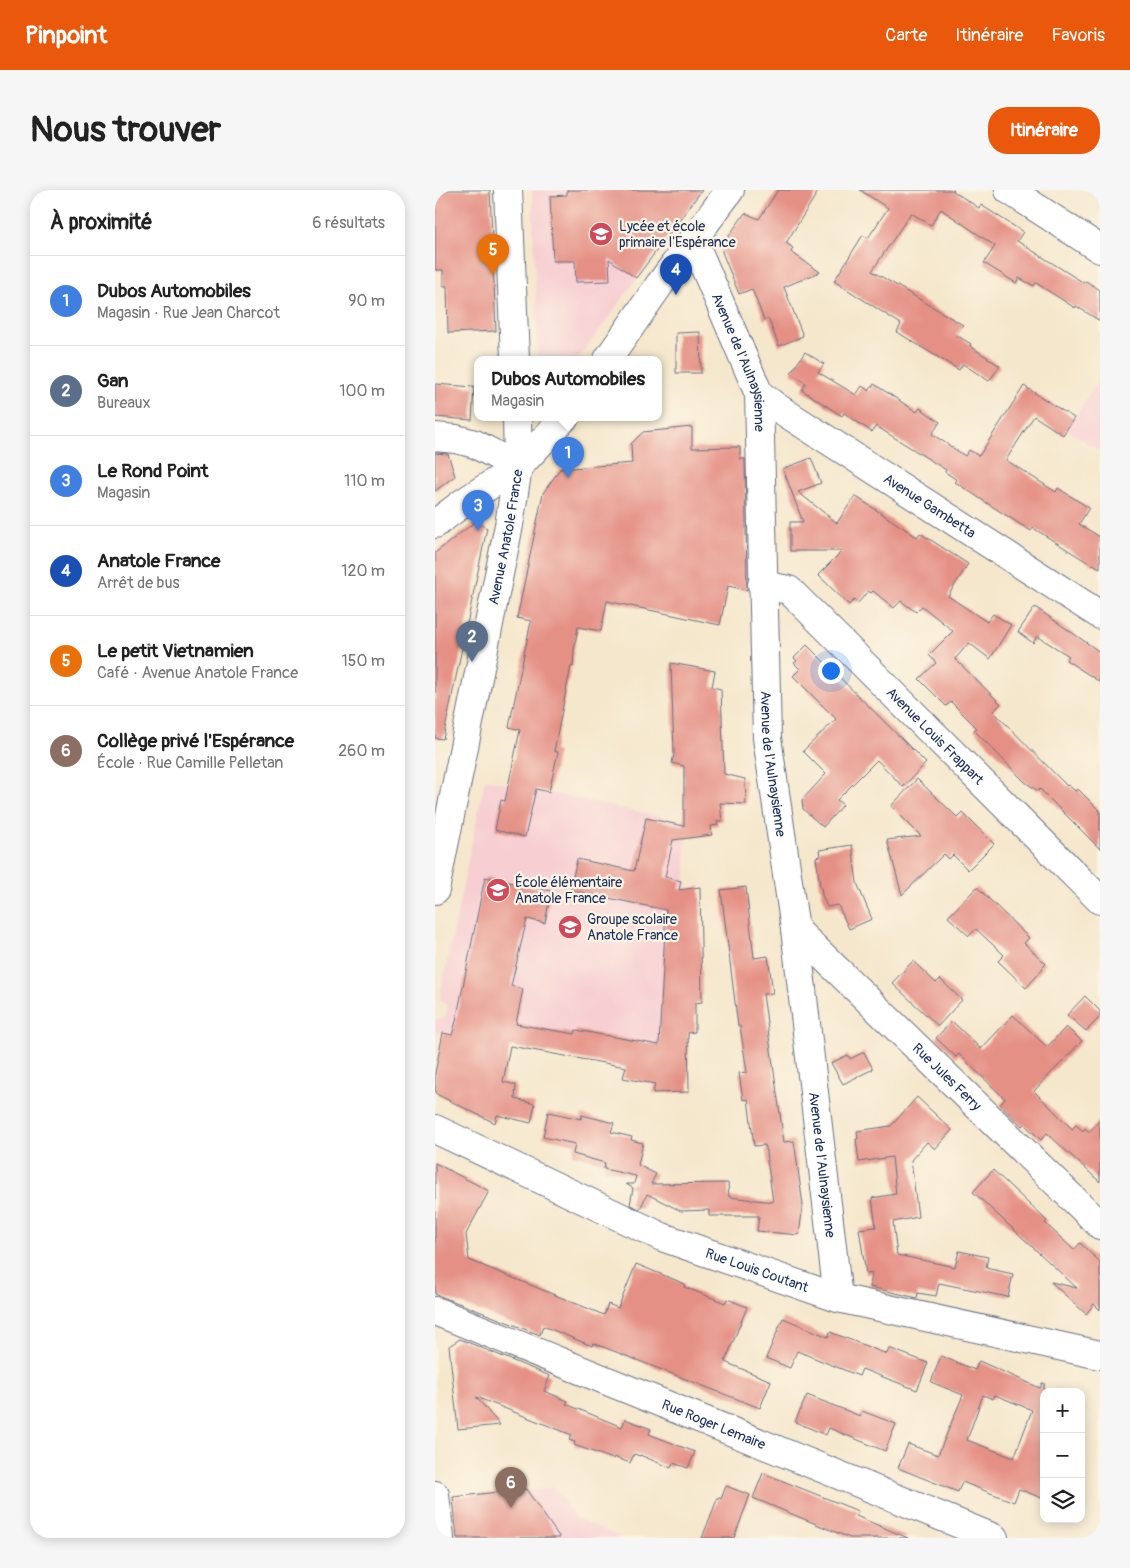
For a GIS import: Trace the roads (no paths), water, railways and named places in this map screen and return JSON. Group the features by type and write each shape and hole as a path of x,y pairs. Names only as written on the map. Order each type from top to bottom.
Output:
{"street":[{"path":"508,190 515,356"},
{"path":"610,356 730,190"},
{"path":"1009,190 1100,249"},
{"name":"Avenue de l'Aulnaysienne","path":"693,240 759,394 767,738 795,929 839,1298"},
{"name":"Avenue Gambetta","path":"759,394 777,408 1100,615"},
{"name":"Avenue Anatole France","path":"435,890 484,654 519,467 517,421"},
{"path":"435,524 464,502 519,467 561,421"},
{"path":"435,437 456,439 475,444 519,467"},
{"name":"Avenue Louis Frappart","path":"762,584 789,590 1100,900"},
{"name":"Rue Jules Ferry","path":"795,929 1100,1224"},
{"name":"Rue Louis Coutant","path":"435,1129 662,1237 839,1298 1100,1355"},
{"name":"Rue Roger Lemaire","path":"435,1310 994,1538"},
{"path":"435,1495 440,1538"}],"place":[{"name":"Lycée et école primaire l'Espérance","path":"601,234"},
{"name":"Le petit Vietnamien","path":"493,275"},
{"name":"Anatole France","path":"676,295"},
{"name":"Dubos Automobiles","path":"568,478"},
{"name":"Le Rond Point","path":"478,531"},
{"name":"Gan","path":"472,662"},
{"name":"École élémentaire Anatole France","path":"498,890"},
{"name":"Groupe scolaire Anatole France","path":"570,927"},
{"name":"Collège privé l'Espérance","path":"511,1508"}]}
